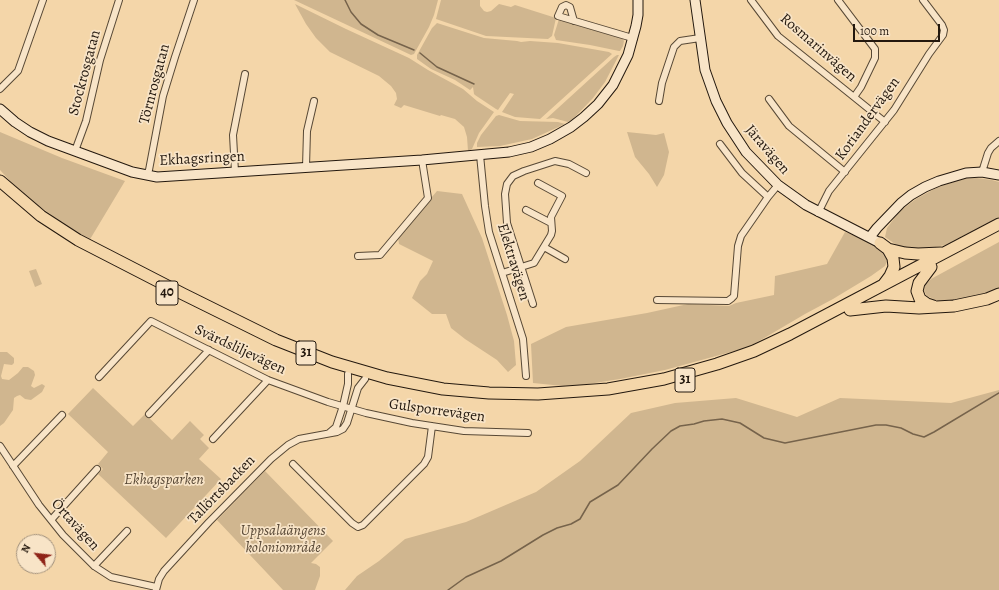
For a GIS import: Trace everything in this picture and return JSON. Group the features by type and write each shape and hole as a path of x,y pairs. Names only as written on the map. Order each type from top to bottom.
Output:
{"highway":[{"name":"31","path":"0,181 33,210 59,228 98,251 260,333 303,352 352,369 387,378 443,389 473,392 538,394 578,392 648,382 686,374 734,358 769,344 811,324 999,224"},
{"name":"40","path":"0,189 51,230 95,256 271,345 309,361 348,374"},
{"name":"31","path":"348,374 421,391 473,398 554,399 591,397 629,392 687,379 736,363 789,341 999,231"},
{"path":"884,246 912,254 946,252"},
{"path":"882,286 890,276 894,267 893,258 884,246"},
{"path":"932,267 918,284 917,290 920,299 933,307"},
{"path":"850,310 886,306 919,308 965,304 987,299 999,294"}],"street":[{"path":"0,89 18,71 43,0"},
{"name":"Stockrosgatan","path":"75,151 86,121 100,60 119,0"},
{"name":"Törnrosgatan","path":"146,175 149,170 163,96 194,0"},
{"name":"Ekhagsringen","path":"0,109 15,122 48,141 115,166 146,175 162,176 234,172 422,160 509,152 531,147 550,139 584,117 598,104 613,85 626,60 634,38 638,15 638,0"},
{"name":"Järavägen","path":"695,0 706,70 716,101 727,124 746,152 778,185 818,213 870,237 884,246"},
{"name":"Rosmarinvägen","path":"751,0 778,36 885,122"},
{"name":"Rosmarinvägen","path":"838,0 875,49 875,58 854,97"},
{"name":"Koriandervägen","path":"818,213 829,191 894,110 929,54 943,35 944,30 942,25 923,0"},
{"path":"574,20 634,38"},
{"path":"659,100 662,83 674,47 680,41 700,38"},
{"path":"234,172 233,135 245,74"},
{"path":"768,99 789,126 845,172"},
{"path":"306,167 307,131 314,101"},
{"path":"982,172 988,153 999,141"},
{"path":"720,144 742,173 768,198"},
{"name":"Elektravägen","path":"480,155 489,232 523,339 526,376"},
{"path":"358,256 380,255 426,202 428,195 422,160"},
{"path":"533,304 520,268 507,223 505,194 507,184 510,179 524,171 555,161 569,164 586,173"},
{"path":"870,237 892,212 912,195 939,181 966,173 982,172 999,175"},
{"path":"502,273 534,263 551,235 551,217 562,196 538,183"},
{"path":"657,300 728,300 732,298 734,296 738,246 741,236 778,185"},
{"path":"526,210 551,223"},
{"path":"544,247 565,259"},
{"name":"Svärdsliljevägen","path":"99,377 151,321 268,380 343,406"},
{"path":"149,414 209,350"},
{"path":"327,434 332,432 336,427 348,384 348,374"},
{"name":"Tallörtsbacken","path":"156,589 164,571 209,522 271,459 288,445 299,439 337,432 343,429 347,423 358,388 365,378"},
{"path":"213,439 268,380"},
{"name":"Gulsporrevägen","path":"343,406 386,418 464,431 528,433"},
{"path":"13,466 62,415"},
{"path":"293,464 352,523 358,527 362,525 424,464 428,457 432,426"},
{"name":"Örtavägen","path":"0,446 51,520 63,535 94,566 103,573 115,579 156,589"},
{"path":"51,520 97,469"},
{"path":"94,566 127,531"}],"green space":[{"path":"294,0 438,0 429,27 414,54 411,55"},
{"path":"441,0 480,0 480,6 487,12 491,11 499,4 511,7 515,5 556,18 552,36 548,39 486,36 436,19"},
{"path":"295,4 409,58 463,89 477,101 494,112 479,133 472,149 468,151 467,137 464,127 455,119 404,105 401,108 394,105 397,99 396,93 391,86 379,76 330,52 316,38"},
{"path":"559,19 622,38 624,41 623,46 619,51 556,40 554,35"},
{"path":"437,23 484,38 521,42 530,41 558,43 609,52 612,54 540,119 515,117 502,112 514,94 510,93 498,110 475,95 473,87 470,90 455,80 431,69 417,59 417,55 432,28"},
{"path":"619,55 605,82 593,98 573,119 568,122 553,118 546,119 614,57"},
{"path":"499,115 520,121 558,122 565,124 532,139 500,146 477,147 477,143 481,135 496,116"},
{"path":"0,132 62,158 125,181 89,241 33,202 0,170"},
{"path":"627,132 656,135 664,133 669,152 664,175 657,187 649,174 635,157"},
{"path":"969,177 999,182 999,217 945,245 921,250 898,246 885,237 887,228 900,211 916,199 938,187"},
{"path":"437,191 462,194 482,238 514,341 516,365 508,372 497,360 451,328 446,314 432,314 412,298 420,281 427,274 433,261 399,244 398,237"},
{"path":"845,232 867,240 884,251 888,259 885,266 833,299 749,347 665,370 620,379 582,385 563,386 533,383 531,344 566,327 647,313 688,304 729,306 736,303 774,295 775,276 827,264"},
{"path":"999,242 999,288 969,299 938,301 927,296 924,291 925,285 931,279"},
{"path":"36,269 42,284 35,287 29,271"},
{"path":"0,352 7,352 14,358 14,363 12,365 4,364 1,376 2,379 9,380 23,367 28,367 34,371 35,375 31,386 34,388 42,384 45,386 42,392 31,400 25,399 20,395 14,398 13,410 4,423 0,426"},
{"name":"Ekhagsparken","path":"93,388 133,426 145,414 172,440 190,421 204,435 200,439 209,448 199,459 221,479 166,538 98,474 103,469 98,464 108,452 68,414"},
{"path":"999,390 999,590 345,590 357,576 379,561 405,539 466,522 536,492 580,461 631,413 675,403 736,398 797,417 840,398 951,403"},
{"name":"Uppsalaängens koloniområde","path":"265,471 333,541 311,563 320,567 320,576 315,590 283,590 217,520"}],"waterway":[{"path":"345,0 351,12 361,24 378,35 414,50"},
{"path":"420,53 437,67 474,84"},
{"path":"448,590 466,577 501,561 543,535 580,519 590,502 618,485 652,449 671,431 680,426 722,419 740,423 764,438 785,443 876,425 901,428 913,434 924,437 999,393"}]}
